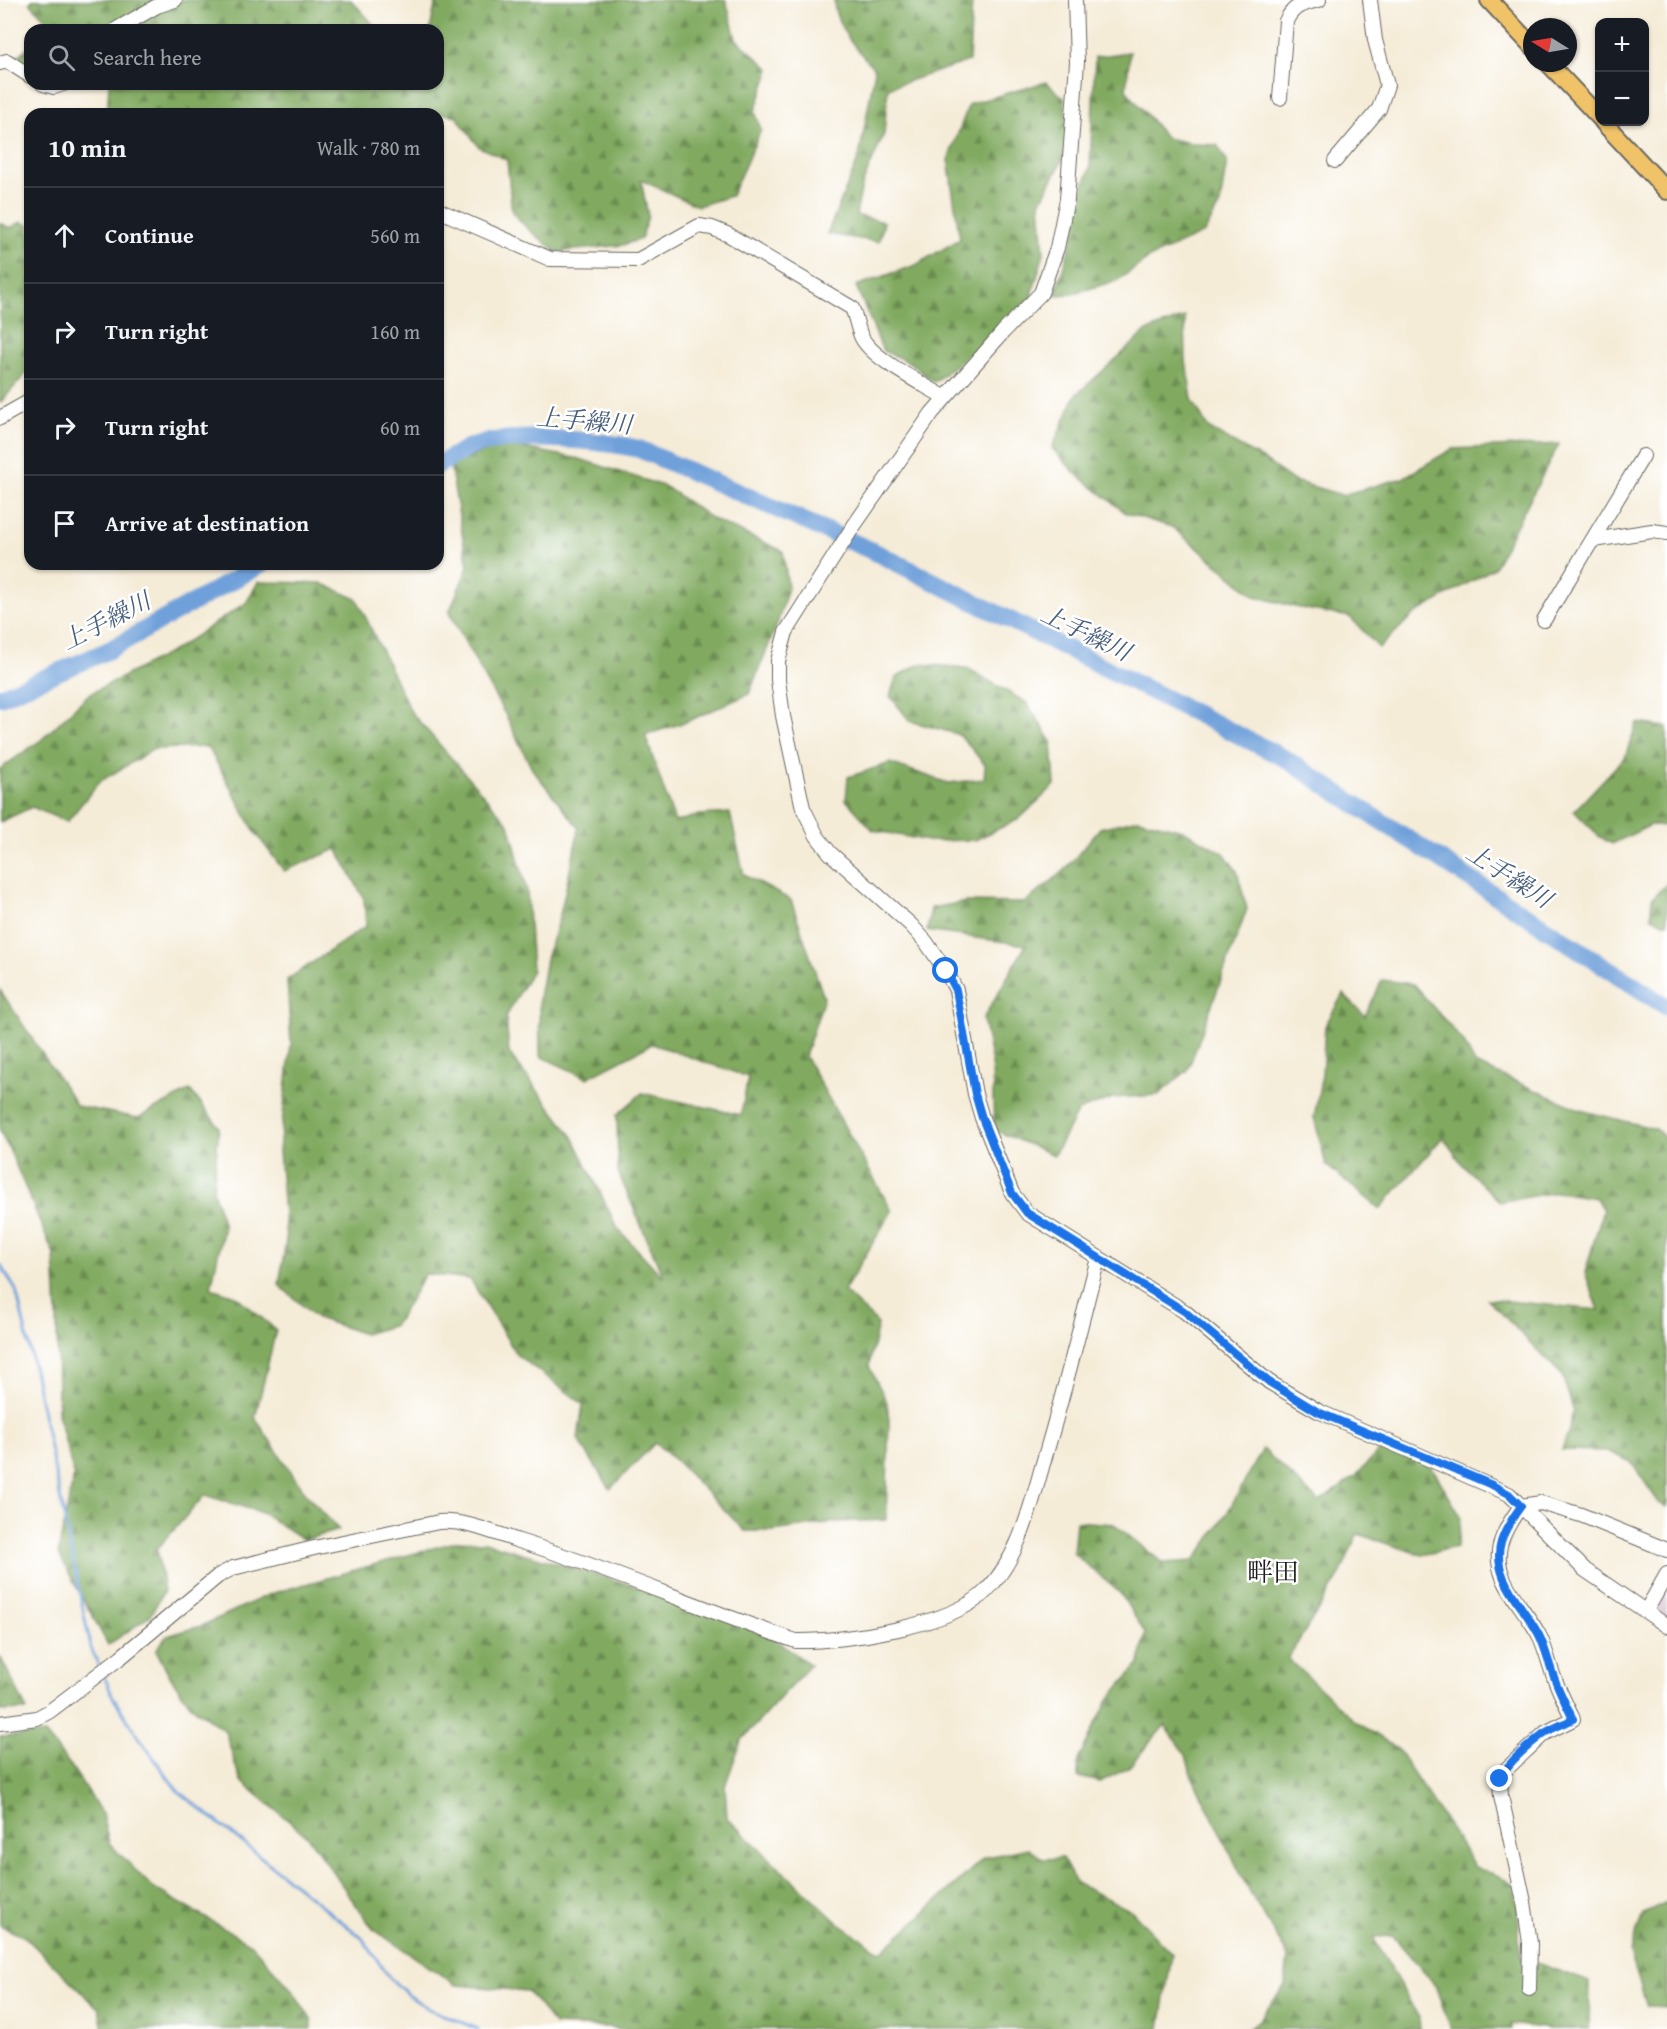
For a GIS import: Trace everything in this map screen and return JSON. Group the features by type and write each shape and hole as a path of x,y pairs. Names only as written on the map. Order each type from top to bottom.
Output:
{"main road":[{"path":"1490,0 1523,36"},
{"path":"1556,72 1595,114"},
{"path":"1607,126 1667,191"}],"street":[{"path":"126,24 157,6 175,0"},
{"path":"1075,0 1077,62 1067,199 1058,248 1041,293 1003,332 932,413 850,531 786,633 778,662 778,680 783,716 803,808 817,836 830,853 911,925 926,942 956,990 975,1094 982,1118 1004,1176 1019,1204 1027,1213 1184,1311 1269,1382 1293,1398 1318,1412 1509,1494 1585,1570 1602,1584 1667,1626"},
{"path":"1280,98 1286,21 1290,12 1299,5 1319,0"},
{"path":"1335,160 1379,109 1387,85 1375,40 1370,0"},
{"path":"0,63 6,61 24,72"},
{"path":"444,213 550,259 638,260 699,226 712,228 729,235 852,308 861,337 873,352 944,398"},
{"path":"0,418 24,404"},
{"path":"1544,620 1643,456"},
{"path":"1594,540 1652,531 1667,532"},
{"path":"0,1723 37,1718 50,1711 121,1657 218,1576 233,1568 314,1548 439,1522 449,1521 473,1527 562,1554 796,1641 836,1640 884,1632 949,1615 971,1604 987,1591 1017,1546 1058,1412 1098,1258"},
{"path":"1529,1989 1530,1943 1501,1796 1500,1779 1501,1774 1545,1733 1573,1719 1561,1695 1541,1638 1509,1589 1501,1572 1500,1543 1507,1527 1521,1506 1541,1503 1581,1515 1667,1550"},
{"path":"1646,1611 1667,1574"}],"shaded area":[{"path":"1667,1590 1667,1618 1656,1610"}],"green space":[{"path":"32,0 351,0 373,24 50,24 30,3"},
{"path":"436,0 726,0 736,39 770,69 755,111 761,130 731,196 698,206 641,180 648,216 641,239 623,245 557,252 528,229 512,212 507,160 479,147 456,116 444,114 444,108 107,108 109,90 444,90 444,24 431,24"},
{"path":"834,0 972,0 969,61 888,88 884,134 862,185 856,215 884,222 879,242 827,234 859,157 875,70 842,29"},
{"path":"24,51 24,65 16,58"},
{"path":"1130,52 1126,90 1166,138 1195,144 1217,145 1227,161 1220,204 1204,233 1151,257 1118,280 1072,294 1055,295 1072,240 1076,206 1090,168 1095,57"},
{"path":"1046,82 1064,98 1070,146 1040,203 1044,253 1031,298 986,341 934,382 909,362 883,351 856,286 916,265 960,239 948,160 969,104"},
{"path":"21,222 24,223 24,376 0,403 0,223 10,228"},
{"path":"1185,317 1186,361 1192,399 1208,428 1264,460 1294,481 1342,495 1403,478 1452,449 1559,444 1494,568 1413,615 1379,648 1350,617 1295,607 1255,596 1172,527 1126,513 1076,474 1052,448 1075,396 1147,331"},
{"path":"503,444 580,459 666,487 714,520 783,551 788,588 778,622 749,694 686,722 645,735 675,822 700,815 730,813 744,875 791,900 824,998 805,1056 892,1211 844,1291 878,1324 869,1366 887,1402 889,1421 886,1520 834,1522 773,1531 745,1531 676,1461 655,1443 610,1489 578,1439 583,1404 517,1355 470,1279 425,1274 395,1325 364,1334 317,1318 279,1285 286,1240 279,1151 291,1044 287,980 366,926 364,899 337,849 284,871 255,832 208,747 154,749 99,782 67,822 32,807 0,822 0,769 41,740 89,694 173,651 246,603 258,582 321,583 357,599 411,712 509,824 527,891 532,970 506,1017 509,1053 573,1137 618,1229 664,1278 618,1172 617,1115 642,1093 741,1115 748,1077 652,1044 587,1078 540,1056 539,998 546,959 561,911 579,828 532,769 507,718 449,613 468,566 450,465"},
{"path":"919,664 967,668 1027,703 1052,742 1055,785 1019,819 975,840 928,841 873,830 846,800 848,777 890,763 948,783 984,779 985,765 960,735 910,721 890,696 896,678"},
{"path":"1637,723 1667,727 1667,826 1651,825 1612,844 1600,837 1574,811 1625,757"},
{"path":"1138,819 1183,830 1224,853 1237,871 1247,909 1188,1070 1158,1095 1113,1098 1078,1111 1054,1155 994,1130 992,1063 983,1019 1026,945 927,931 931,908 966,902 1024,903 1064,871 1100,828"},
{"path":"1667,884 1667,923 1651,917 1652,898"},
{"path":"1382,980 1413,984 1463,1041 1475,1064 1584,1111 1656,1129 1667,1140 1667,1507 1659,1503 1631,1462 1607,1451 1562,1450 1573,1409 1562,1375 1487,1299 1599,1310 1585,1273 1603,1210 1596,1198 1557,1192 1500,1202 1462,1164 1443,1137 1380,1209 1326,1165 1314,1117 1322,1075 1325,1026 1343,994 1365,1016"},
{"path":"0,990 77,1106 138,1118 190,1090 219,1127 213,1190 224,1226 211,1288 236,1296 276,1330 255,1418 305,1493 339,1530 304,1540 262,1513 205,1495 157,1549 164,1591 150,1616 108,1645 58,1553 74,1475 58,1414 54,1255 0,1132"},
{"path":"1383,1446 1426,1457 1461,1517 1457,1547 1422,1555 1357,1534 1340,1575 1288,1658 1356,1722 1397,1748 1475,1867 1513,1883 1518,1907 1520,1957 1590,1982 1589,2029 1550,2029 1511,2024 1511,2029 1451,2029 1435,1985 1393,1936 1373,1937 1419,2018 1420,2029 1248,2029 1258,2021 1285,1986 1288,1956 1250,1893 1191,1774 1186,1755 1165,1725 1128,1768 1100,1782 1078,1777 1078,1760 1108,1700 1140,1663 1145,1633 1120,1593 1073,1553 1076,1521 1114,1524 1163,1563 1194,1561 1223,1520 1263,1449 1319,1502 1356,1476"},
{"path":"458,1541 485,1542 750,1620 810,1665 741,1741 725,1786 727,1818 838,1923 881,1952 984,1858 1028,1848 1043,1859 1062,1858 1076,1883 1132,1911 1172,1954 1160,2029 617,2029 555,2025 527,1991 456,1985 373,1929 308,1837 240,1780 225,1731 190,1705 171,1678 156,1650 167,1636 201,1626 270,1594"},
{"path":"0,1656 27,1710 0,1711"},
{"path":"45,1734 71,1766 102,1813 109,1843 152,1887 251,1944 293,1991 312,2021 312,2029 103,2029 99,2009 25,1937 0,1926 0,1737"},
{"path":"1667,1902 1667,2007 1647,2006 1630,1953 1643,1913"}],"waterway":[{"name":"上手繰川","path":"444,462 470,447 486,442 507,440 579,440 639,449 875,552 1284,758 1667,1007"},
{"name":"上手繰川","path":"0,697 107,651 251,570"},
{"path":"0,1264 16,1290 91,1648 100,1668"},
{"path":"103,1674 114,1699 176,1789 362,1938 389,1977 408,1995 429,2009 478,2029"}],"district":[{"name":"畔田","path":"1273,1572"}],"route":[{"path":"946,971 956,990 975,1094 982,1118 1012,1193 1027,1213 1184,1311 1269,1382 1293,1398 1318,1412 1492,1485 1509,1494 1521,1506 1507,1527 1500,1543 1501,1572 1509,1589 1541,1638 1554,1678 1573,1719 1545,1733 1501,1774 1500,1779"}]}
